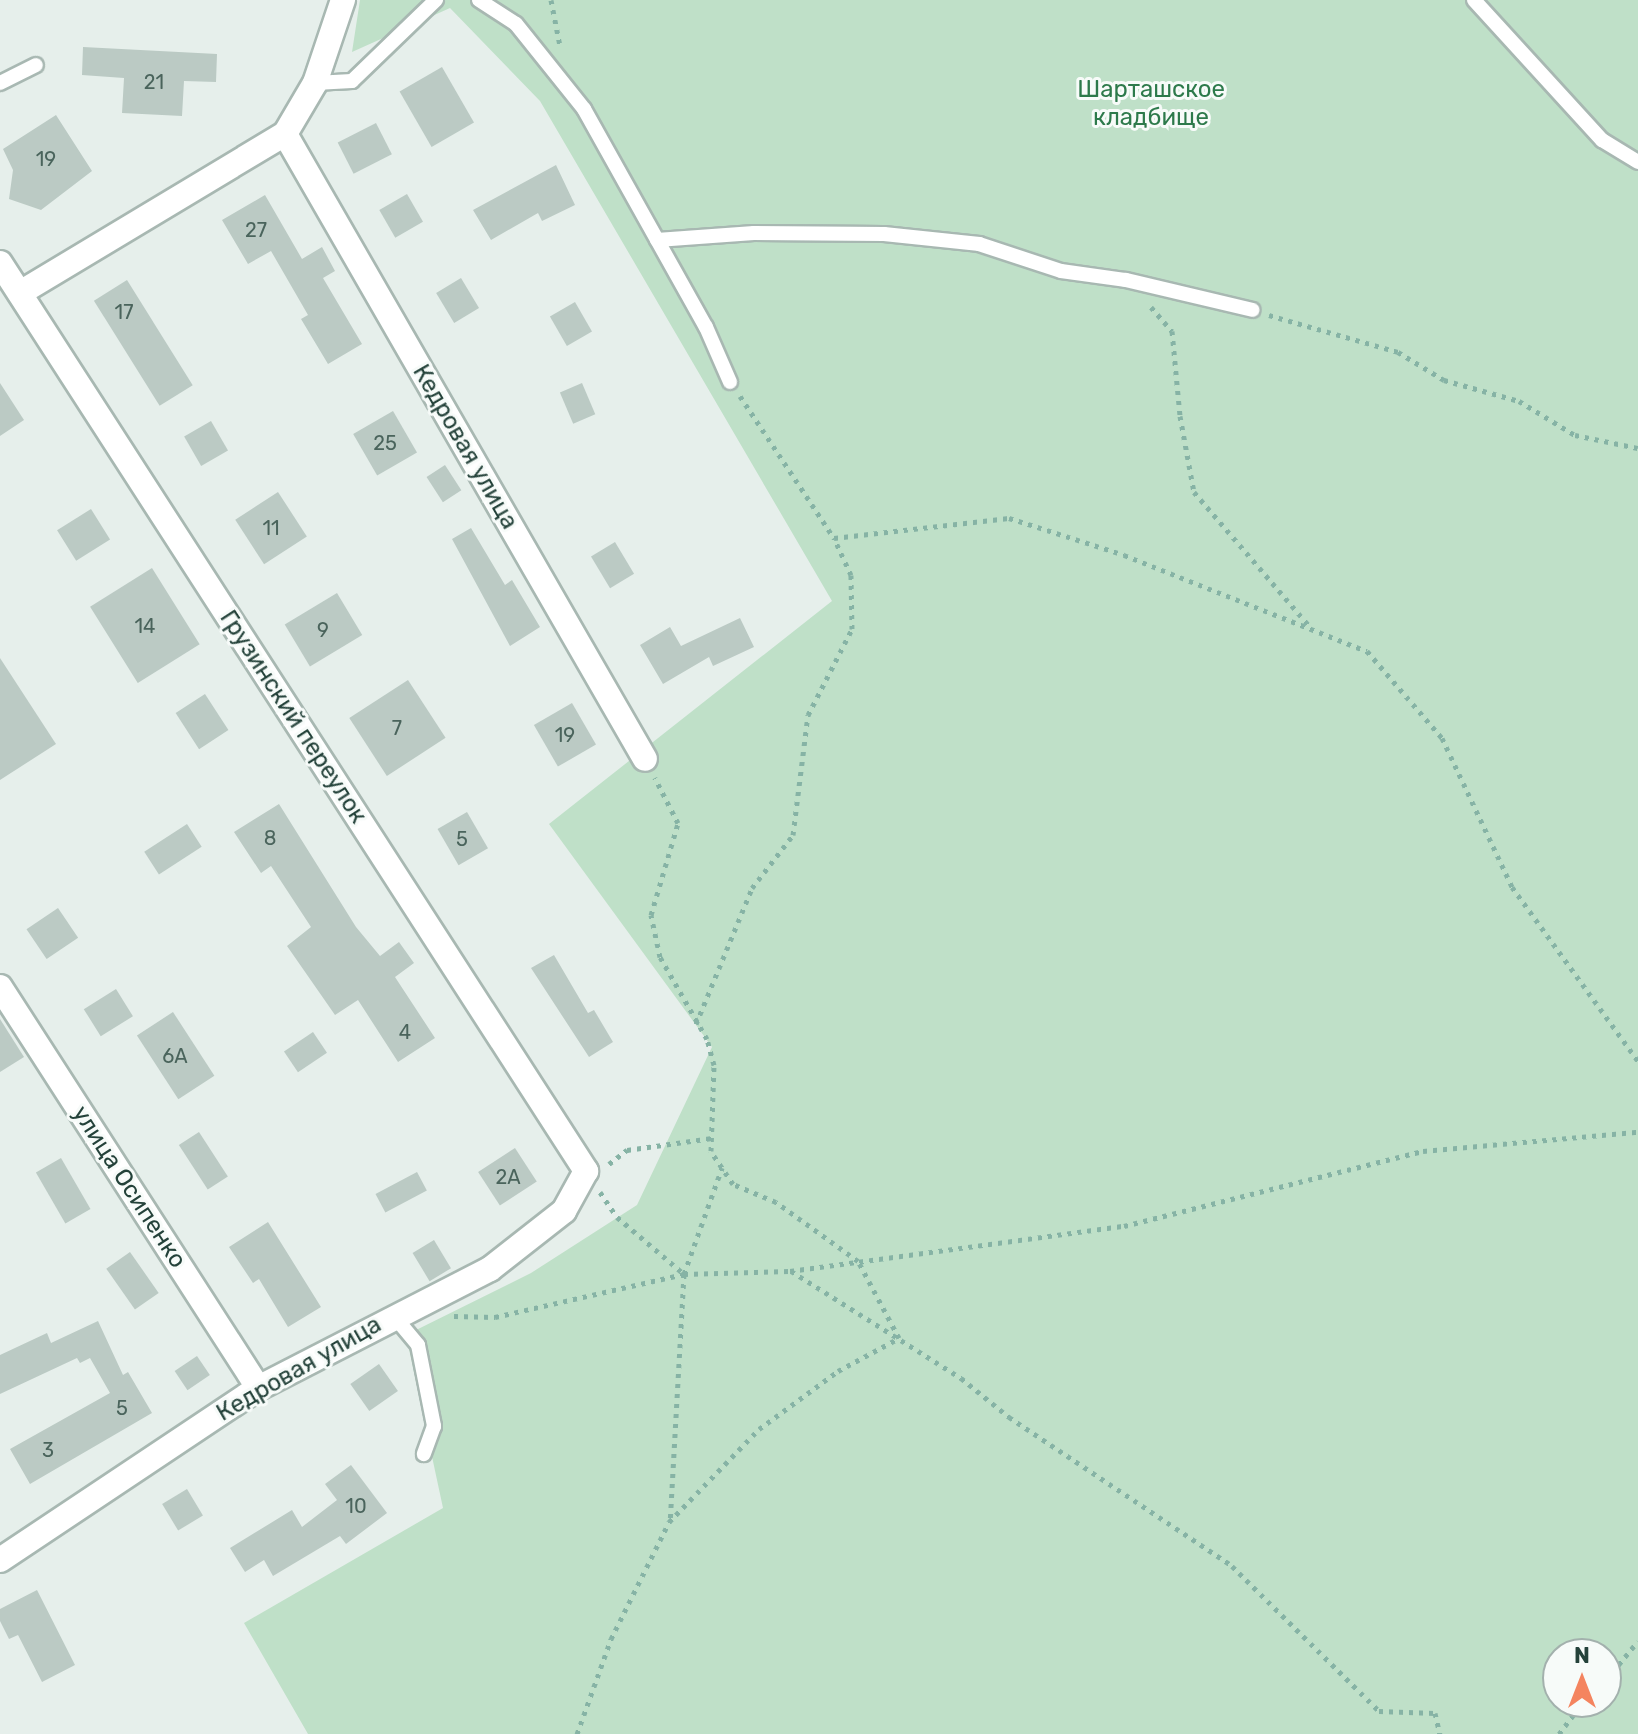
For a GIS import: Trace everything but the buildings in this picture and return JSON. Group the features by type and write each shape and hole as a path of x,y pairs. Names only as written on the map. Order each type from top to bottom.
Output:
{"street":[{"path":"20,293 285,134 315,83 343,0"},
{"name":"Кедровая улица","path":"285,134 645,759"},
{"name":"Грузинский переулок","path":"0,263 586,1171"},
{"name":"улица Осипенко","path":"0,987 258,1388"},
{"name":"Кедровая улица","path":"0,1560 258,1388 393,1314 490,1269 564,1211 586,1171"}],"lane":[{"path":"315,83 352,81 436,0"},
{"path":"479,0 516,24 584,109 657,240 730,382"},
{"path":"1474,0 1602,140 1638,162"},
{"path":"0,83 36,65"},
{"path":"657,240 754,233 884,234 979,244 1061,271 1126,280 1253,310"},
{"path":"393,1314 418,1345 434,1426 424,1454"}],"path":[{"path":"1126,280 1172,331 1180,416 1194,492 1314,631"},
{"path":"1253,310 1398,352 1444,380 1519,401 1575,435 1638,448"},
{"path":"696,1024 752,888 793,835 808,715 852,629 851,575 834,538 730,382"},
{"path":"834,538 1009,518 1124,555 1367,651 1442,738 1512,887 1638,1061"},
{"path":"645,759 678,823 651,915 660,957 714,1065 711,1151 733,1184 776,1202 858,1261 899,1338"},
{"path":"451,1316 495,1317 684,1274 790,1271 1124,1226 1423,1151 1638,1132"},
{"path":"684,1274 617,1217 586,1171 611,1164 627,1150 712,1138"},
{"path":"669,1522 684,1274 722,1167"},
{"path":"790,1271 899,1338 1232,1566 1379,1711 1435,1713 1440,1734"},
{"path":"577,1734 611,1639 669,1522 759,1429 838,1371 899,1338"},
{"path":"1622,1660 1638,1641"}],"green space":[{"name":"Шарташское кладбище","path":"360,0 1638,0 1638,1734 308,1734 244,1623 443,1508 406,1335 531,1273 637,1205 712,1047 549,824 832,601 540,101 450,8 352,52"}]}
